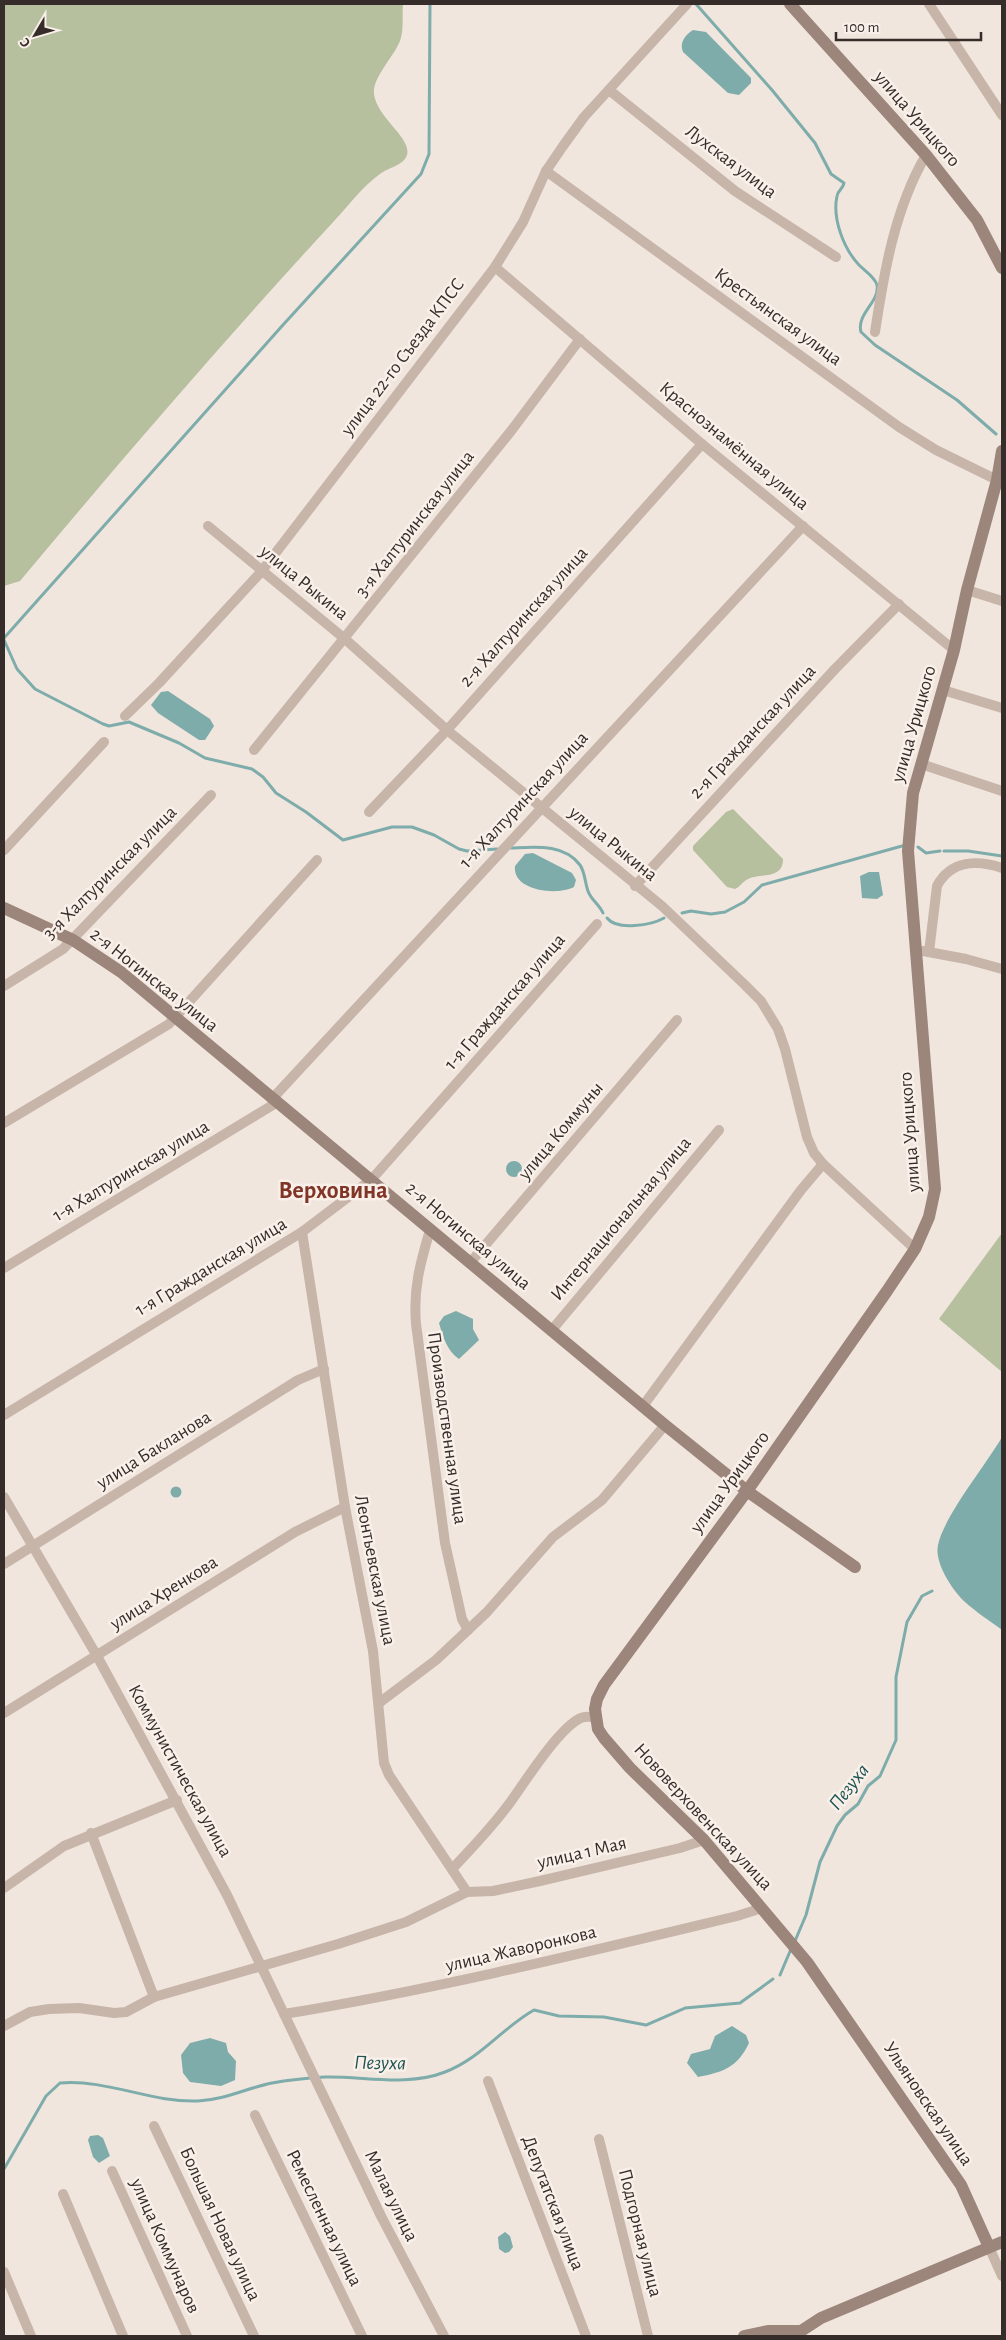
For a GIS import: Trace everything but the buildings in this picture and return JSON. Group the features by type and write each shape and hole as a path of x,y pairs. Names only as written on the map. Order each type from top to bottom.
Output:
{"main road":[{"name":"улица Урицкого","path":"790,4 926,155 977,220 1002,265"},
{"name":"улица Урицкого","path":"596,1718 597,1699 604,1685 747,1491 914,1249 929,1218 935,1189 914,950 908,851 913,794 954,650 967,590 998,487 1002,451"},
{"name":"2-я Ногинская улица","path":"4,908 73,940 121,972 665,1425 747,1491 855,1567"},
{"name":"Нововерховенская улица","path":"596,1718 604,1738 630,1768 704,1840 807,1962"},
{"name":"Ульяновская улица","path":"807,1962 961,2185 990,2248"},
{"path":"744,2336 768,2331 800,2333 825,2316 1002,2242"}],"street":[{"name":"улица 22-го Съезда КПСС","path":"125,716 159,683 261,572 495,267 523,222 546,171 584,117 687,4"},
{"path":"930,4 1002,115"},
{"name":"Лухская улица","path":"609,90 736,191 836,257"},
{"path":"875,332 888,257 915,174 926,155"},
{"name":"Крестьянская улица","path":"546,171 899,426 998,487"},
{"name":"Краснознамённая улица","path":"495,267 702,444 954,650"},
{"name":"3-я Халтуринская улица","path":"254,750 345,639 580,340"},
{"name":"2-я Халтуринская улица","path":"369,812 447,730 702,444"},
{"name":"улица Рыкина","path":"208,526 261,572 345,639 447,730 540,808 634,886 662,906 730,969 761,1001 770,1015 786,1049 807,1137 823,1164 914,1249"},
{"name":"1-я Халтуринская улица","path":"4,1268 274,1101 540,808 803,526"},
{"path":"967,590 1002,601"},
{"name":"2-я Гражданская улица","path":"634,886 835,669 899,604"},
{"path":"942,690 1002,708"},
{"path":"4,850 104,742"},
{"path":"921,764 1002,791"},
{"name":"3-я Халтуринская улица","path":"4,986 63,949 73,940 211,795"},
{"path":"4,1123 169,1024 195,992 318,860"},
{"path":"930,952 938,886 942,877 950,870 965,863 984,862 1002,868"},
{"name":"1-я Гражданская улица","path":"4,1415 302,1232 372,1180 597,924"},
{"path":"914,950 966,959 1002,969"},
{"name":"улица Коммуны","path":"470,1263 677,1020"},
{"name":"Интернациональная улица","path":"551,1331 719,1130"},
{"path":"642,1406 801,1190 823,1164"},
{"name":"Производственная улица","path":"430,1230 419,1268 414,1298 416,1324 445,1543 462,1619 468,1630"},
{"name":"Леонтьевская улица","path":"302,1232 345,1507 373,1651 384,1763 412,1810 453,1868 467,1892"},
{"name":"улица Бакланова","path":"4,1564 298,1380 324,1369"},
{"path":"379,1703 436,1660 487,1612 553,1537 602,1500 665,1425"},
{"name":"Коммунистическая улица","path":"4,1497 34,1545 177,1800 262,1967 310,2069"},
{"name":"улица Хренкова","path":"4,1713 295,1532 345,1507"},
{"path":"453,1868 494,1824 537,1764 570,1726 587,1716 596,1718"},
{"path":"4,1888 64,1846 91,1833 177,1800"},
{"path":"91,1833 154,1997"},
{"name":"улица 1 Мая","path":"467,1892 493,1891 540,1881 680,1848 704,1840"},
{"path":"4,2026 30,2012 79,2008 114,2013 126,2012 154,1997 262,1967 406,1922 467,1892"},
{"name":"улица Жаворонкова","path":"284,2014 439,1986 521,1968 737,1916 762,1908"},
{"name":"Малая улица","path":"310,2069 380,2216 444,2336"},
{"name":"Депутатская улица","path":"488,2081 586,2336"},
{"name":"Ремесленная улица","path":"255,2115 362,2336"},
{"name":"Большая Новая улица","path":"154,2126 254,2336"},
{"name":"Подгорная улица","path":"599,2139 648,2336"},
{"name":"улица Коммунаров","path":"112,2171 187,2336"},
{"path":"63,2194 123,2336"},
{"name":"Ульяновская улица","path":"990,2248 1002,2276"},
{"path":"4,2272 31,2336"}],"green space":[{"path":"4,4 403,4 400,41 376,81 374,94 376,103 381,111 404,142 407,148 407,155 402,162 380,174 362,190 215,353 20,581 4,586"},
{"path":"733,809 783,859 782,866 775,873 748,879 735,889 727,887 693,850 693,846 726,812"},
{"path":"1002,1233 1002,1372 939,1319"}],"water":[{"path":"693,30 706,32 751,78 751,83 739,95 728,93 683,52 682,45 684,40"},
{"path":"168,691 210,719 214,726 205,740 199,740 158,713 151,705 161,692"},
{"path":"533,853 572,873 576,880 574,887 566,890 547,891 528,886 521,881 516,874 515,866 525,854"},
{"path":"869,872 879,872 883,895 877,899 862,898 860,876"},
{"path":"511,1161 517,1161 522,1166 520,1175 511,1177 506,1172 506,1166"},
{"path":"456,1311 473,1319 473,1329 479,1340 459,1359 448,1348 439,1323 444,1316"},
{"path":"1002,1437 1002,1630 965,1602 950,1584 939,1560 938,1545 948,1520"},
{"path":"176,1486 182,1492 176,1498 170,1492"},
{"path":"732,2026 746,2035 749,2043 744,2051 728,2068 698,2077 687,2063 691,2054 710,2049 715,2036"},
{"path":"210,2038 226,2043 228,2052 236,2061 235,2080 221,2086 190,2082 183,2073 181,2055 190,2043"},
{"path":"98,2135 103,2138 110,2156 99,2163 93,2157 88,2140 90,2136"},
{"path":"505,2232 510,2236 513,2247 509,2252 505,2253 499,2249 498,2237"}],"waterway":[{"path":"4,638 282,326 421,174 429,154 430,4"},
{"path":"696,4 772,90 815,143 831,174 844,183 838,194 836,205 840,233 849,251 877,285 875,297 862,319 861,332 875,345 957,400 996,434"},
{"path":"4,640 17,669 35,689 103,724 109,726 129,722 179,743 205,758 252,769 263,777 276,793 306,812 343,840 392,827 412,827 434,835 459,849 467,851 497,849"},
{"path":"682,913 691,911 711,914 725,912 744,902 762,885 902,846"},
{"path":"918,847 926,853 940,851"},
{"path":"511,848 548,848 566,853 582,868 589,894 603,913"},
{"path":"944,851 968,851 1002,856"},
{"path":"607,918 612,922 626,926 643,925 664,918"},
{"name":"Пезуха","path":"795,1941 806,1915 820,1862 837,1826 845,1815 858,1804 868,1786 880,1776 896,1740 896,1677 907,1622 922,1596 932,1591"},
{"name":"Пезуха","path":"780,1975 791,1949"},
{"name":"Пезуха","path":"4,2169 46,2096 60,2083 95,2084 181,2101 198,2101 226,2096 272,2083 305,2079 325,2077 385,2080 416,2079 445,2072 458,2066 534,2010 559,2016 604,2017 646,2025 685,2008 740,2003 773,1979"}],"district":[{"name":"Верховина","path":"333,1191"}]}
